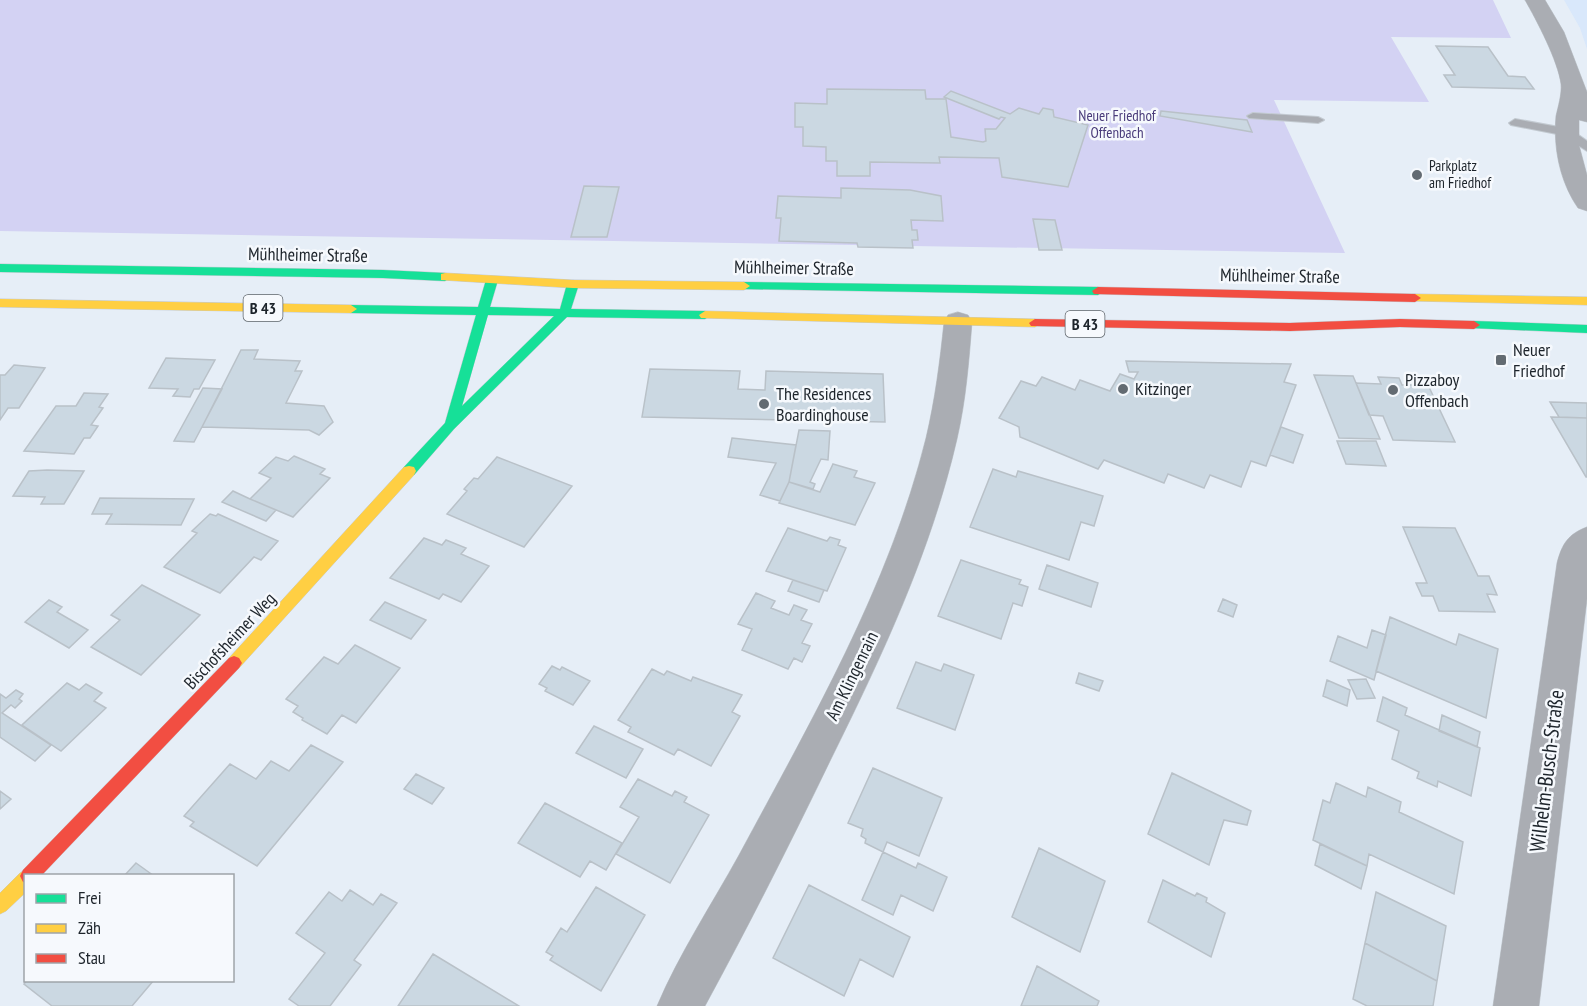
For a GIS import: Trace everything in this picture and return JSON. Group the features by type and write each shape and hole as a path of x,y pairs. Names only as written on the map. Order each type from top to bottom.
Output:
{"main road":[{"name":"Mühlheimer Straße","path":"0,268 383,274 573,284 892,287 1587,301"},
{"name":"Bischofsheimer Weg","path":"450,426 492,280"},
{"name":"Bischofsheimer Weg","path":"31,874 219,680 450,426 564,313 573,284"},
{"name":"B 43","path":"0,303 958,322 1290,327 1400,323 1587,329"},
{"path":"0,905 24,881"}],"street":[{"path":"1535,0 1553,32 1572,85 1587,115"},
{"path":"1572,85 1566,132 1569,160 1587,203"},
{"name":"Am Klingenrain","path":"680,1006 721,933 853,676 892,589 923,510 931,481 956,361 958,322"},
{"name":"Wilhelm-Busch-Straße","path":"1516,1006 1574,563 1578,549 1587,541"}],"lane":[{"path":"1253,116 1318,120"},
{"path":"1515,123 1566,132 1587,147"}],"shaded area":[{"path":"1564,0 1587,0 1587,49 1580,28"}],"green space":[{"name":"Neuer Friedhof Offenbach","path":"0,0 1493,0 1511,38 1391,37 1429,102 1274,100 1345,253 0,231"}],"building":[{"path":"1436,46 1488,47 1508,76 1525,77 1534,89 1452,87 1444,75 1455,75"},
{"path":"827,89 925,90 926,99 946,99 951,137 983,142 986,141 985,129 996,129 1005,118 999,119 944,97 951,91 1010,114 1019,108 1039,114 1043,108 1053,110 1054,117 1088,125 1068,187 1002,177 999,158 939,157 940,163 870,162 870,176 837,176 837,161 826,161 826,147 803,146 803,127 795,127 795,103 827,104"},
{"path":"1161,111 1247,120 1252,132 1160,116"},
{"path":"584,186 619,187 607,237 571,237"},
{"path":"841,188 910,190 941,196 943,221 911,220 912,230 917,230 918,240 912,240 913,248 858,247 857,243 779,241 781,218 776,218 778,196 841,198"},
{"path":"1033,219 1055,220 1062,250 1039,250"},
{"path":"241,350 258,350 254,359 300,361 295,371 302,371 286,403 324,406 333,422 319,435 309,430 202,427"},
{"path":"166,358 215,360 199,389 194,389 190,397 173,396 178,389 149,388"},
{"path":"1126,361 1291,364 1284,382 1296,385 1266,466 1251,461 1241,487 1210,475 1204,488 1168,474 1164,483 1104,460 1098,469 1020,437 1019,427 999,418 1021,381 1036,386 1042,377 1075,390 1080,380 1110,391 1120,374 1134,379 1138,372 1129,372"},
{"path":"14,365 45,368 19,408 8,408 0,420 0,375 5,375"},
{"name":"The Residences Boardinghouse","path":"650,369 740,371 738,389 765,390 766,371 883,374 885,422 642,417"},
{"path":"1314,375 1353,376 1380,439 1339,438"},
{"path":"1378,377 1399,378 1402,385 1428,385 1455,442 1393,440 1383,416 1369,415 1356,383 1381,384"},
{"path":"203,388 222,389 194,442 174,441"},
{"path":"84,393 108,394 99,407 103,408 91,425 98,426 90,438 84,438 74,454 24,451 56,406 76,406"},
{"path":"1550,402 1587,403 1587,418 1559,417"},
{"path":"1551,417 1587,418 1587,477 1586,477"},
{"path":"1281,427 1303,435 1293,463 1270,455"},
{"path":"799,430 830,431 828,460 821,459 810,482 815,484 813,489 789,482"},
{"path":"732,438 796,445 789,482 780,501 760,495 776,463 728,457"},
{"path":"1337,441 1376,441 1386,466 1346,464"},
{"path":"294,456 325,469 320,474 330,478 293,517 250,499 271,478 259,473 276,457 288,461"},
{"path":"497,457 572,486 524,547 447,514 467,491 464,489 474,478 478,479"},
{"path":"833,464 857,471 854,477 875,483 855,525 779,503 789,482 820,492"},
{"path":"993,469 1016,477 1018,471 1103,496 1094,526 1081,522 1069,560 970,527"},
{"path":"29,471 84,471 64,504 41,504 45,497 13,496"},
{"path":"233,491 276,510 266,521 222,502"},
{"path":"100,498 194,499 181,525 106,524 112,514 92,514"},
{"path":"210,514 216,516 218,514 278,541 261,560 254,557 220,593 164,567 197,533 192,531"},
{"path":"1403,527 1455,528 1478,576 1489,576 1497,595 1487,594 1495,612 1439,611 1433,596 1422,596 1416,583 1427,583"},
{"path":"788,528 827,541 830,537 840,540 838,545 846,548 827,591 766,571"},
{"path":"424,538 442,545 446,540 466,548 461,554 489,566 461,602 443,594 439,599 390,578"},
{"path":"961,560 1021,580 1019,584 1028,587 1022,606 1013,603 1001,639 938,616"},
{"path":"1047,565 1098,583 1091,607 1039,589"},
{"path":"793,580 824,590 819,602 788,591"},
{"path":"142,585 200,615 141,675 91,647 120,620 111,615"},
{"path":"756,593 775,601 771,608 789,615 794,605 807,610 801,620 812,624 802,643 810,646 802,662 794,658 788,669 742,650 752,629 738,624"},
{"path":"1223,599 1237,605 1233,617 1218,611"},
{"path":"49,600 62,607 57,612 88,630 69,648 25,622"},
{"path":"385,602 426,620 411,639 370,620"},
{"path":"1390,617 1456,645 1459,634 1498,649 1486,718 1376,671"},
{"path":"1372,630 1386,635 1374,680 1330,661 1338,636 1367,648"},
{"path":"355,645 400,668 356,723 342,715 327,734 302,720 303,718 293,712 298,706 286,699 324,657 338,664"},
{"path":"916,662 941,671 944,664 974,675 955,730 897,708"},
{"path":"552,666 560,670 562,667 590,681 573,705 545,691 547,688 539,684"},
{"path":"652,669 664,675 667,671 691,681 693,677 742,695 732,712 740,716 711,766 678,749 674,755 628,732 631,727 618,720"},
{"path":"1079,673 1103,681 1099,691 1076,683"},
{"path":"1366,679 1375,698 1357,699 1348,680"},
{"path":"1327,680 1350,690 1347,706 1323,696"},
{"path":"67,683 79,690 86,684 102,693 94,701 106,708 61,751 22,725"},
{"path":"16,690 23,694 19,699 22,701 15,708 11,705 2,713 51,745 35,761 0,737 0,694 6,698"},
{"path":"1383,697 1407,708 1405,715 1480,748 1471,796 1438,781 1437,787 1417,778 1419,772 1392,759 1399,731 1377,721"},
{"path":"1442,715 1480,732 1477,747 1439,731"},
{"path":"594,726 643,749 626,778 576,753"},
{"path":"311,745 343,762 257,866 190,826 194,822 184,816 230,764 256,779 271,761 289,771"},
{"path":"873,768 942,798 919,856 887,842 883,852 865,843 866,839 861,836 863,829 848,823"},
{"path":"1172,773 1251,811 1247,825 1224,820 1209,865 1148,834"},
{"path":"416,774 444,788 432,804 404,789"},
{"path":"638,779 672,796 675,791 687,797 684,802 709,815 670,883 616,854 639,817 620,807"},
{"path":"1336,783 1366,797 1368,787 1401,802 1399,812 1463,842 1454,894 1369,854 1367,866 1313,840 1323,800 1330,803"},
{"path":"0,791 11,799 0,809"},
{"path":"545,803 622,843 606,870 590,861 580,877 518,843"},
{"path":"1320,844 1367,866 1361,889 1315,865"},
{"path":"1039,848 1105,881 1080,952 1012,917"},
{"path":"883,852 916,868 918,863 947,877 933,911 901,895 893,915 862,900"},
{"path":"136,863 151,874 126,874"},
{"path":"1163,880 1195,896 1197,893 1207,898 1206,902 1225,913 1211,957 1148,922"},
{"path":"809,885 910,937 893,977 860,959 844,996 773,958"},
{"path":"596,887 645,915 601,991 550,960 553,956 546,952 561,928 567,932"},
{"path":"350,890 373,905 381,894 397,903 354,960 361,965 330,1006 299,1006 289,999 325,953 296,933 329,892 342,901"},
{"path":"1376,892 1446,926 1437,981 1365,943"},
{"path":"1365,943 1437,981 1433,1006 1367,1006 1353,999"},
{"path":"433,954 519,1006 398,1006"},
{"path":"1037,966 1099,1001 1097,1006 1021,1006"},
{"path":"26,982 152,982 132,1006 52,1006 24,984"}],"traffic: fast":[{"path":"0,268 445,277"},
{"path":"451,424 492,280"},
{"path":"409,471 450,426 564,313 573,284"},
{"path":"744,286 1098,291"},
{"path":"351,309 705,315"},
{"path":"1474,325 1587,329"}],"traffic: slow":[{"path":"445,277 573,284 744,286"},
{"path":"1415,298 1587,301"},
{"path":"0,303 351,309"},
{"path":"705,315 1035,323"},
{"path":"234,663 409,471"},
{"path":"0,905 24,881"}],"traffic: jam":[{"path":"1098,291 1415,298"},
{"path":"1035,323 1290,327 1400,323 1474,325"},
{"path":"31,874 234,663"}],"place":[{"name":"Parkplatz am Friedhof","path":"1417,175"},
{"name":"Neuer Friedhof","path":"1501,360"},
{"name":"Kitzinger","path":"1123,389"},
{"name":"Pizzaboy Offenbach","path":"1393,390"},
{"name":"The Residences Boardinghouse","path":"764,404"}]}
